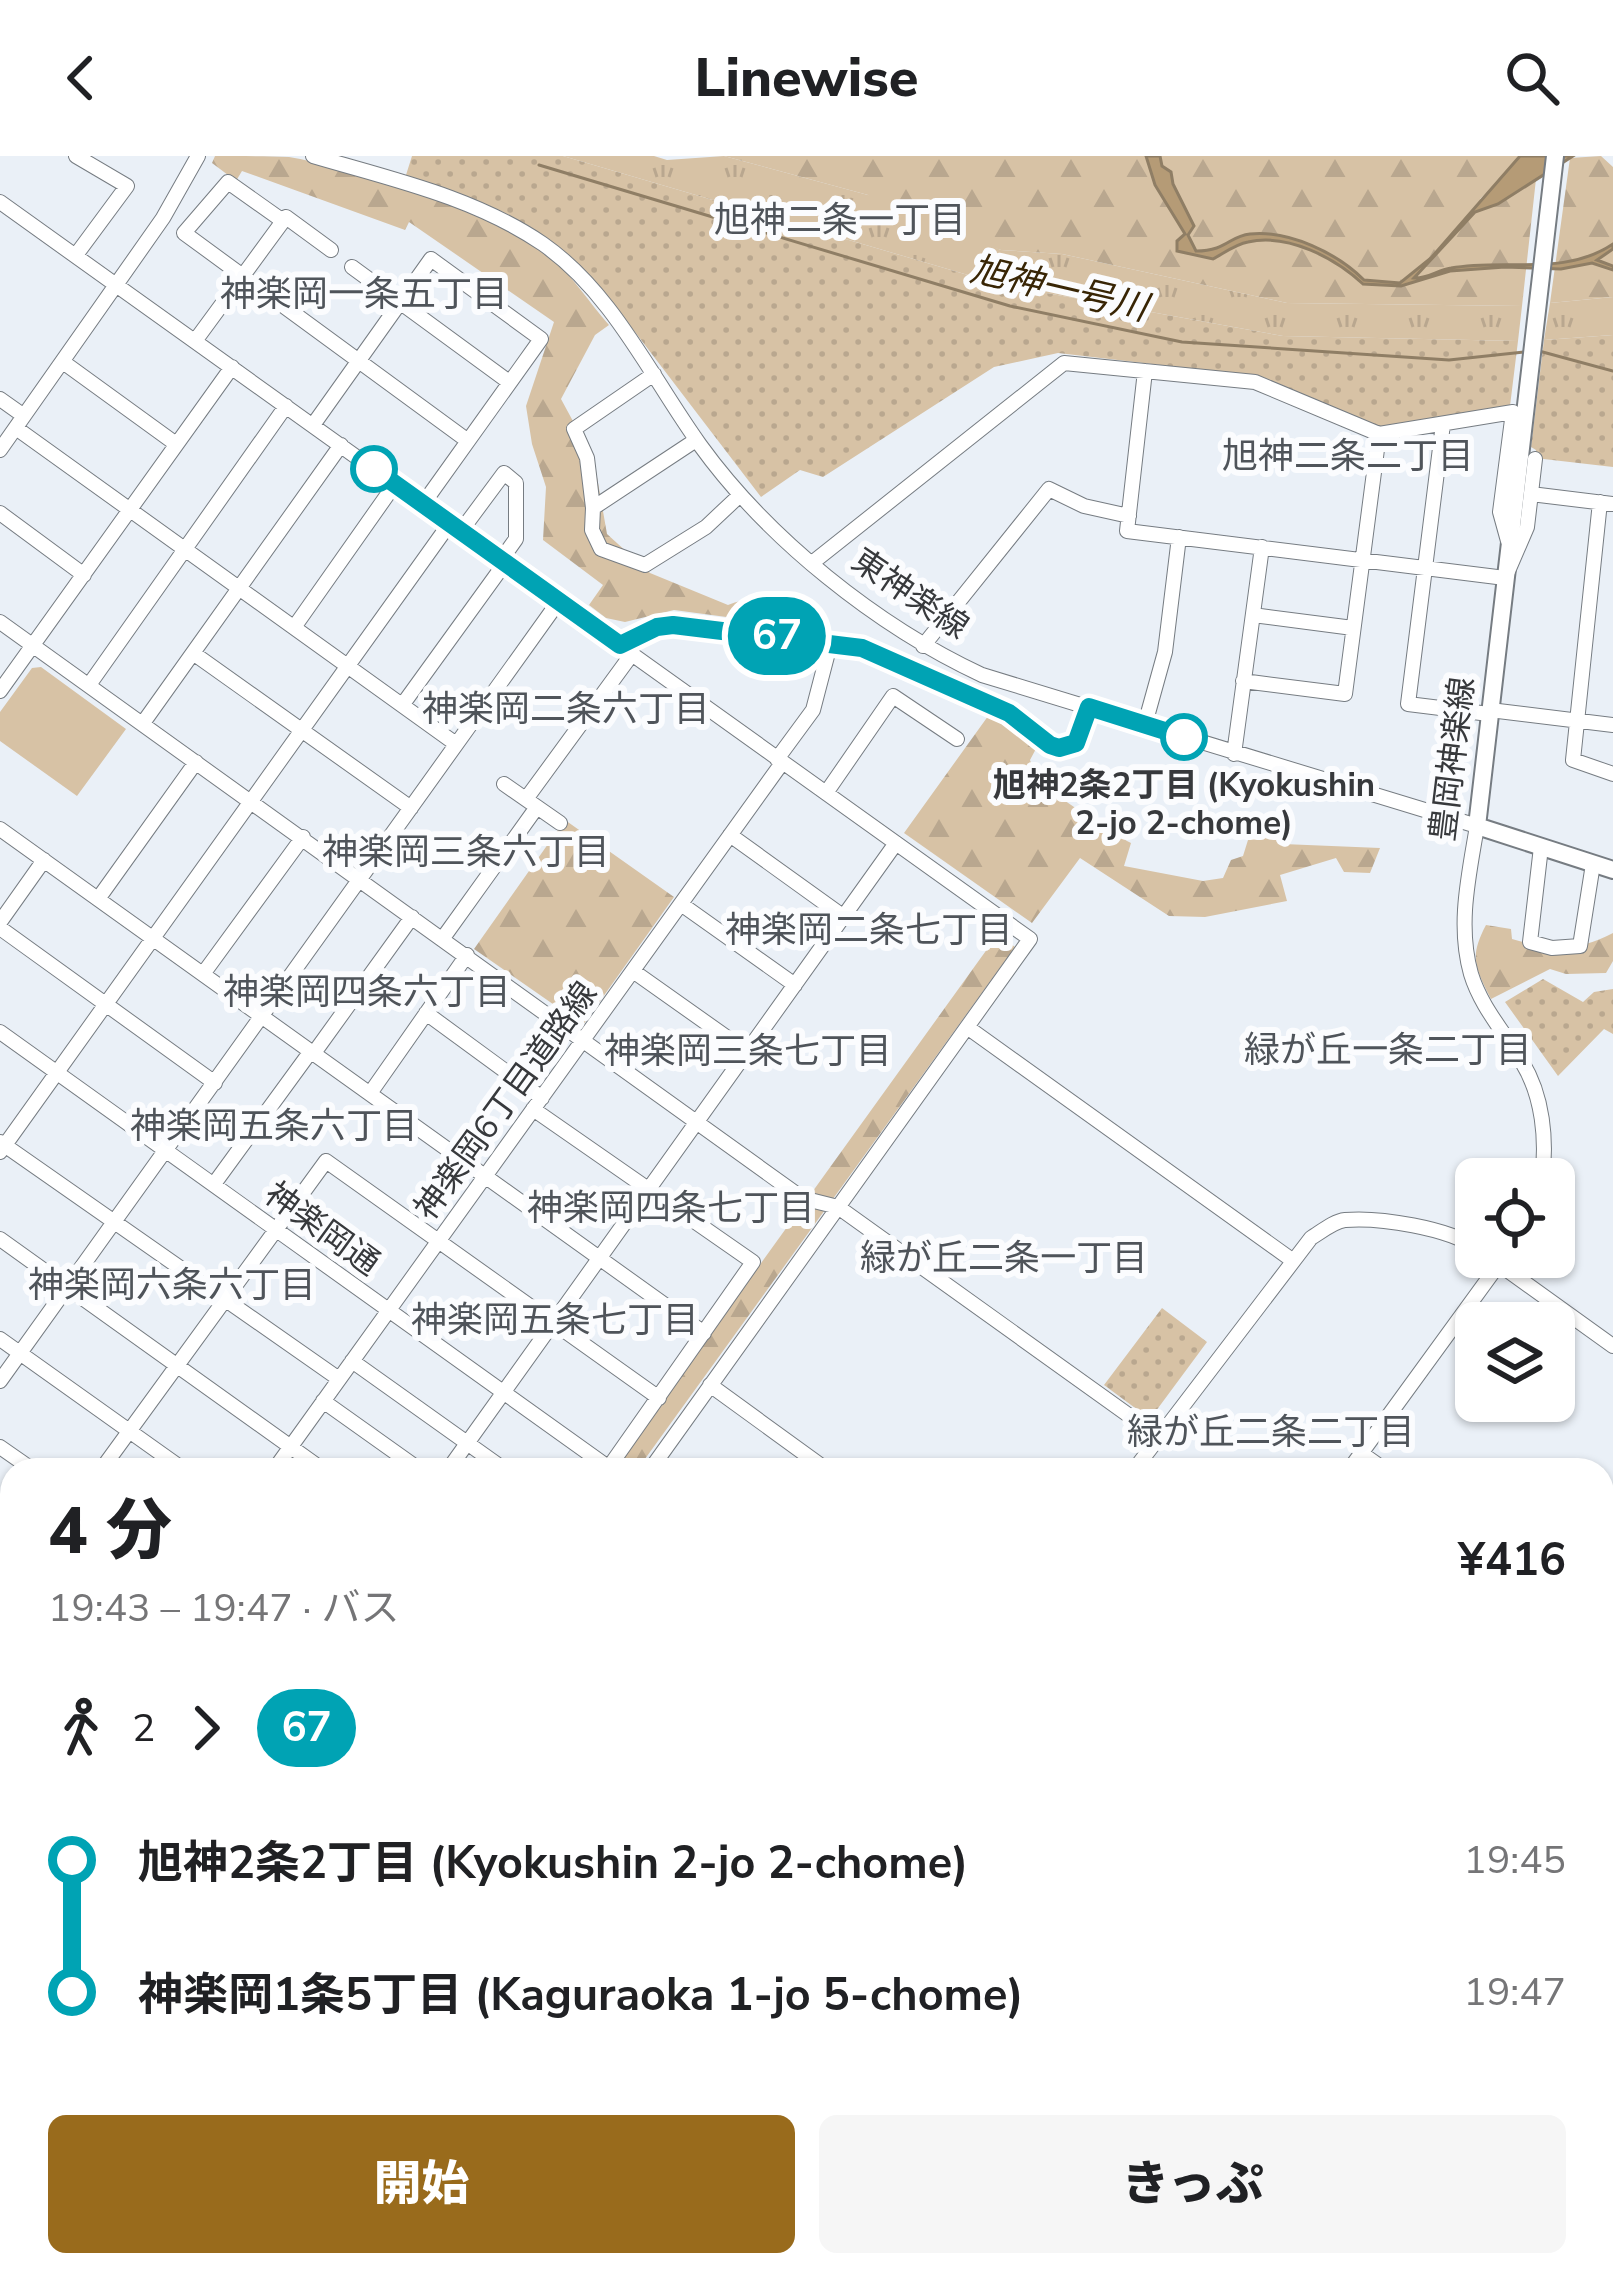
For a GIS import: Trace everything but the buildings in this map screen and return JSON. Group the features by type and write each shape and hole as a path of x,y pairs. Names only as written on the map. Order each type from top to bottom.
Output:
{"main road":[{"name":"豊岡神楽線","path":"1477,826 1555,156"},
{"name":"東神楽線","path":"1477,826 1613,869"}],"street":[{"path":"76,156 127,186 76,255"},
{"path":"0,450 172,205 197,156"},
{"name":"東神楽線","path":"313,156 453,198 504,220 547,247 604,304 696,440 740,495 812,563 923,646 982,675 1477,826"},
{"path":"283,221 228,182 184,233 468,441"},
{"path":"0,202 1030,939 658,1458"},
{"path":"195,341 286,217 331,250"},
{"path":"313,425 431,259 541,339 423,504"},
{"path":"352,267 509,382"},
{"path":"63,362 176,444"},
{"path":"812,563 1064,363 1255,382 1379,434 1513,412 1500,512 1509,546"},
{"path":"0,691 232,367"},
{"path":"1145,371 1127,531 1505,578 1527,527 1535,459"},
{"path":"654,374 574,429 587,458 592,530 601,549 645,565 706,526 740,495"},
{"path":"0,399 20,422 130,510 456,744"},
{"path":"89,685 286,406"},
{"path":"1443,424 1408,704 1613,725"},
{"path":"1243,681 1345,694 1379,434"},
{"path":"593,508 696,440"},
{"path":"143,723 341,445"},
{"path":"339,1379 2,1146 348,666 504,473 516,483 516,539 403,704"},
{"path":"295,626 395,484"},
{"path":"923,646 1049,489 1084,506 1129,516"},
{"path":"1531,494 1606,503 1573,760 1613,774"},
{"path":"0,513 84,575"},
{"path":"1145,724 1165,652 1179,537"},
{"path":"1234,754 1262,547"},
{"path":"0,1381 559,602"},
{"path":"1253,615 1353,628"},
{"path":"0,622 802,1198 838,1208 1159,1437"},
{"path":"443,938 626,650 657,627 832,641 894,660 988,703 1059,748 1076,743 1089,707"},
{"name":"神楽岡6丁目道路線","path":"283,1458 730,836 813,710 832,641"},
{"path":"193,653 411,808"},
{"path":"826,793 893,696 957,739"},
{"path":"98,899 196,762"},
{"path":"505,784 560,823"},
{"name":"豊岡神楽線","path":"1477,826 1464,940 1485,1007 1524,1065 1537,1095 1543,1158"},
{"path":"0,829 704,1333"},
{"path":"730,836 844,917"},
{"path":"203,974 303,837"},
{"path":"456,1458 896,843"},
{"path":"1541,847 1530,942 1552,948 1580,946 1593,864"},
{"path":"44,860 0,925 215,1083"},
{"path":"681,904 795,985"},
{"path":"214,1184 412,917"},
{"path":"371,1091 467,955"},
{"path":"633,971 746,1052"},
{"path":"427,1012 537,1103 753,1262 617,1458"},
{"path":"967,1027 1292,1260"},
{"name":"神楽岡通","path":"0,1032 594,1458"},
{"path":"110,1458 326,1161 659,1398"},
{"path":"1143,1458 1311,1238 1342,1220 1438,1229 1455,1235"},
{"path":"0,1239 306,1458"},
{"path":"1357,1458 1484,1278"},
{"path":"1524,1278 1611,1340"},
{"path":"0,1339 167,1458"},
{"path":"352,1361 488,1458"},
{"path":"710,1385 810,1458"},
{"path":"323,1401 403,1458"},
{"path":"1361,1453 1368,1458"}],"green space":[{"path":"215,156 289,157 349,171 455,205 541,248 609,325 595,335 561,399 594,460 607,534 650,573 728,605 774,602 818,624 817,629 674,610 625,622 606,618 589,605 603,585 543,540 546,487 526,406 554,322 409,222 405,230 242,171 236,181 212,163"},
{"path":"412,156 563,156 1002,285 1283,336 1518,341 1510,406 1378,429 1263,377 1058,353 994,367 823,477 800,470 761,497 622,315 548,240 503,212 406,175"},
{"path":"563,156 667,160 724,156 868,195 1001,250 1062,254 1287,303 1522,306 1518,341 1283,336 1002,285"},
{"path":"724,156 1520,156 1480,199 1498,204 1536,179 1522,306 1287,303 1062,254 1001,250 873,210 868,195"},
{"path":"1601,156 1613,167 1613,297 1550,303 1570,158"},
{"path":"1613,297 1613,335 1544,340 1550,303"},
{"path":"1613,335 1613,467 1535,458 1536,450 1531,447 1544,340"},
{"path":"41,667 126,729 77,796 0,741 0,712 32,668"},
{"path":"991,712 1038,745 1030,760 1043,783 1131,843 1124,866 1203,881 1223,878 1231,860 1243,856 1253,824 1291,825 1283,844 1380,848 1370,873 1344,872 1336,858 1280,875 1287,901 1205,917 1169,916 1080,858 1032,923 904,833"},
{"path":"565,820 674,897 583,1025 474,949"},
{"path":"1486,925 1511,929 1512,939 1551,947 1587,944 1613,933 1613,961 1606,973 1566,974 1550,969 1491,999 1476,962"},
{"path":"998,934 1015,947 646,1458 621,1458"},
{"path":"1543,979 1583,1002 1594,992 1613,989 1613,1034 1604,1029 1558,1076 1505,1002"},
{"path":"1162,1308 1207,1342 1150,1419 1104,1385"}],"shaded area":[{"path":"1146,156 1160,156 1162,166 1171,172 1194,226 1188,235 1196,251 1215,249 1250,234 1280,236 1326,253 1364,280 1400,283 1431,258 1520,156 1573,156 1498,204 1475,212 1414,278 1472,265 1575,260 1613,244 1597,260 1613,270 1592,263 1561,269 1450,271 1401,286 1363,284 1325,257 1279,241 1244,243 1213,259 1177,251 1177,241 1185,234 1155,185"}],"waterway":[{"name":"旭神一号川","path":"539,165 1010,306 1182,342 1449,360 1524,352"},
{"name":"旭神一号川","path":"1539,351 1613,371"}],"bus line":[{"name":"67","path":"374,469 620,645 657,627 673,625 832,641 894,660 988,703 1059,748 1076,743 1082,735 1089,707 1184,737"}],"place":[{"name":"旭神2条2丁目 (Kyokushin 2-jo 2-chome)","path":"1184,737"}],"district":[{"name":"旭神二条一丁目","path":"840,220"},
{"name":"神楽岡一条五丁目","path":"364,294"},
{"name":"旭神二条二丁目","path":"1348,456"},
{"name":"神楽岡二条六丁目","path":"566,709"},
{"name":"神楽岡三条六丁目","path":"466,852"},
{"name":"神楽岡二条七丁目","path":"869,930"},
{"name":"神楽岡四条六丁目","path":"367,992"},
{"name":"緑が丘一条二丁目","path":"1388,1050"},
{"name":"神楽岡三条七丁目","path":"748,1051"},
{"name":"神楽岡五条六丁目","path":"274,1126"},
{"name":"神楽岡四条七丁目","path":"671,1208"},
{"name":"緑が丘二条一丁目","path":"1004,1258"},
{"name":"神楽岡六条六丁目","path":"172,1285"},
{"name":"神楽岡五条七丁目","path":"555,1320"},
{"name":"緑が丘二条二丁目","path":"1271,1432"}]}
